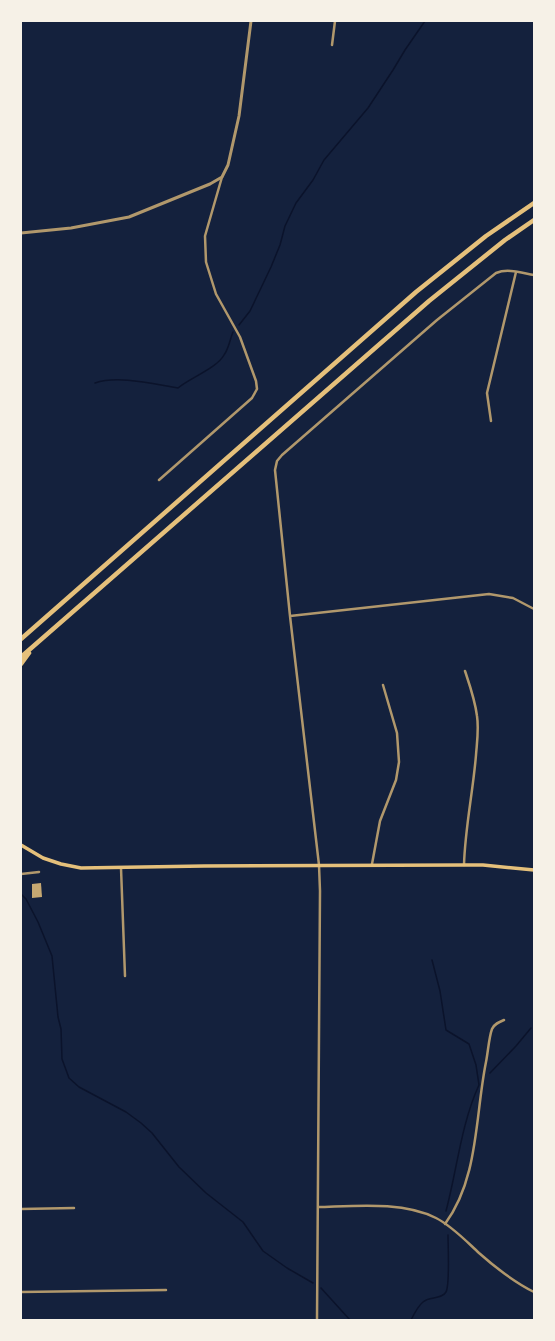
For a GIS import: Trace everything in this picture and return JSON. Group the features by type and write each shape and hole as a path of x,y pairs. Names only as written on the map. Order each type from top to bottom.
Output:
{"highway":[{"path":"21,637 27,634 416,292 486,236 534,203"},
{"path":"21,657 429,301 505,240 534,220"},
{"path":"21,664 34,646"}],"main road":[{"path":"21,845 51,861 81,868 372,864 483,865 534,870"}],"street":[{"path":"158,480 252,398 257,389 256,380 240,337 216,294 206,262 205,236 222,177 228,165 239,116 252,21"},
{"path":"332,45 335,21"},
{"path":"21,233 71,228 129,217 210,184 222,177"},
{"path":"317,1320 319,865 290,616 275,470 282,455 432,325 496,273 501,271 534,275"},
{"path":"491,421 487,393 516,272"},
{"path":"290,616 489,594 513,598 534,609"},
{"path":"464,865 467,821 475,776 478,736 477,717 473,693 465,671"},
{"path":"372,864 380,821 396,780 399,762 396,733 383,685"},
{"path":"121,868 125,976"},
{"path":"21,874 40,872"},
{"path":"445,1224 461,1197 467,1178 492,1028 498,1022 504,1020"},
{"path":"318,1206 390,1206 427,1214 437,1218 445,1224 510,1278 534,1292"},
{"path":"21,1209 74,1208"},
{"path":"21,1292 166,1290"}],"building":[{"path":"41,883 42,897 32,898 32,884"}],"waterway":[{"path":"239,325 250,311 271,267 280,245 285,226 296,203 313,180 324,160 368,108 425,21"},
{"path":"95,383 125,380 178,388 189,380 210,369 221,360 233,332"},
{"path":"21,894 26,899 38,922 52,956 58,1017 61,1029 62,1059 69,1078 79,1087 126,1112 141,1123 152,1133 179,1167 206,1193 243,1222 263,1251 287,1268 313,1283"},
{"path":"432,960 440,991 446,1030 469,1044 476,1065 479,1085"},
{"path":"490,1073 531,1028"},
{"path":"446,1211 468,1115 479,1085"},
{"path":"411,1320 423,1302 428,1299 441,1296 446,1292 448,1274 448,1235"},
{"path":"321,1288 350,1320"}]}
